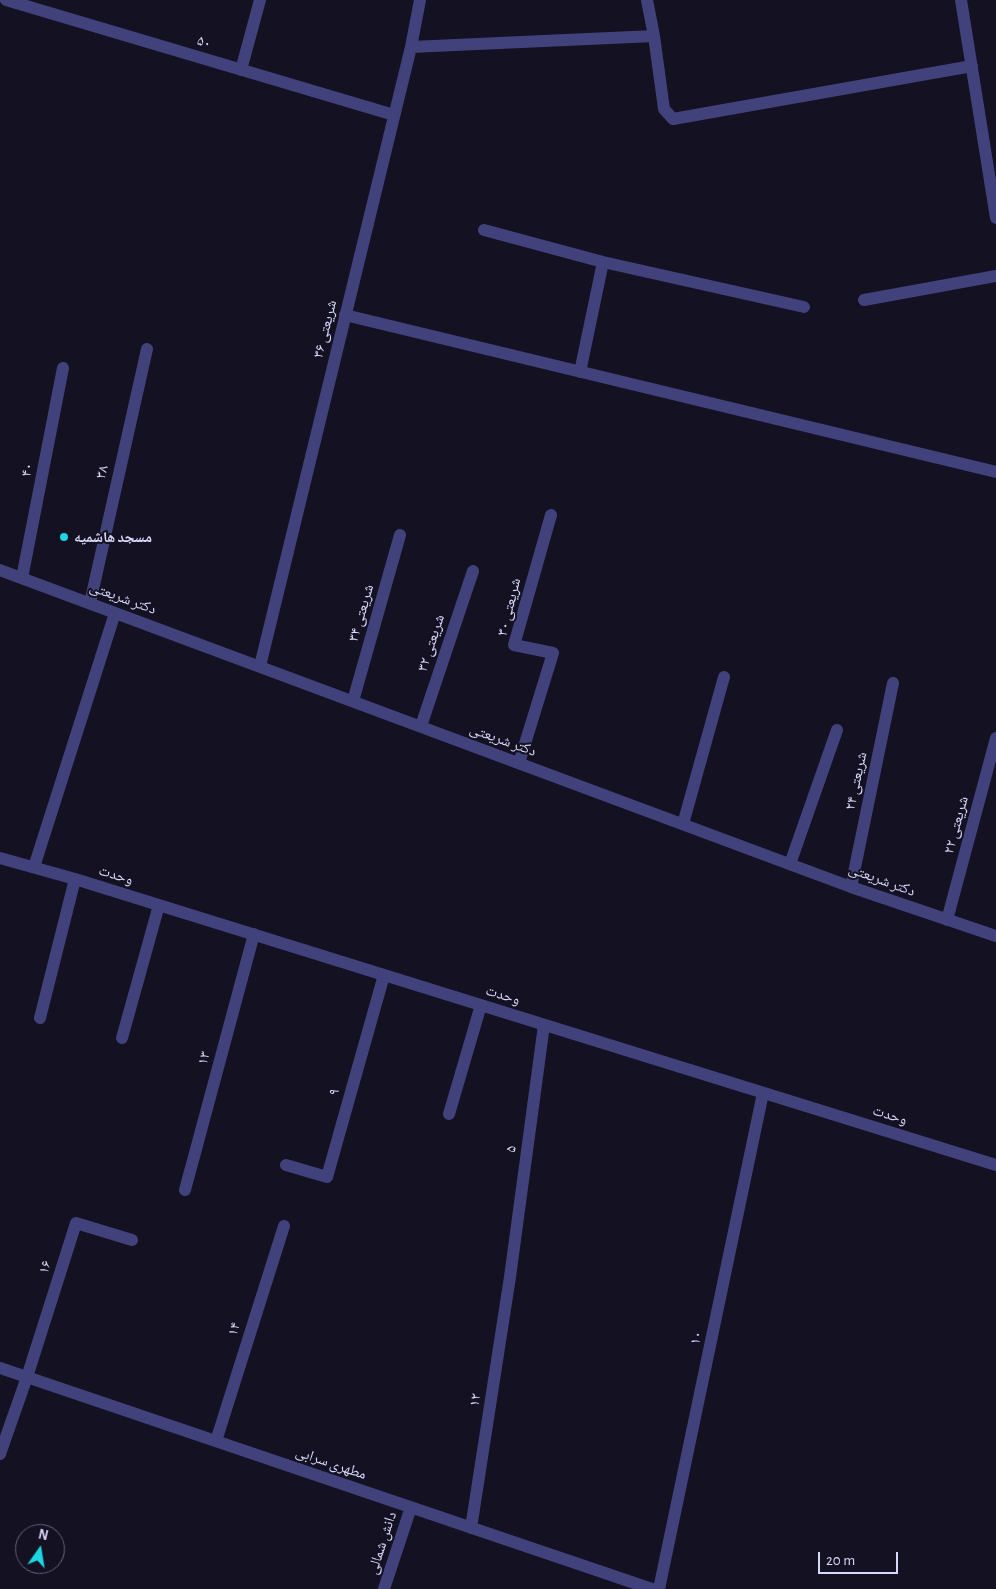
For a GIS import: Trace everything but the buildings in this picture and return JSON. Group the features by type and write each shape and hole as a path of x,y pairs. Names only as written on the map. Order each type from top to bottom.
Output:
{"street":[{"name":"۵۰","path":"6,0 394,115"},
{"path":"241,70 260,0"},
{"name":"شریعتی ۳۶","path":"260,666 411,47 420,0"},
{"path":"647,0 664,109 673,120 972,66"},
{"path":"961,0 996,218"},
{"path":"411,47 654,36"},
{"path":"484,230 603,262 804,307"},
{"path":"580,372 603,262"},
{"path":"864,300 996,276"},
{"path":"345,315 996,472"},
{"name":"۳۸","path":"90,603 147,349"},
{"name":"۴۰","path":"22,578 63,368"},
{"name":"شریعتی ۳۰","path":"519,763 553,653 514,646 551,515"},
{"name":"شریعتی ۳۴","path":"353,701 400,534"},
{"name":"دکتر شریعتی","path":"0,570 790,864 996,936"},
{"name":"شریعتی ۳۲","path":"421,726 472,571"},
{"path":"34,867 114,613"},
{"path":"683,824 724,677"},
{"name":"شریعتی ۲۴","path":"851,886 893,682"},
{"path":"790,864 837,730"},
{"name":"شریعتی ۲۲","path":"947,920 996,738"},
{"name":"وحدت","path":"0,858 254,934 996,1165"},
{"path":"40,1018 75,879"},
{"path":"122,1038 158,905"},
{"name":"۱۳","path":"185,1190 254,934"},
{"name":"۹","path":"286,1166 327,1177 384,975"},
{"path":"449,1114 481,1005"},
{"name":"۵","path":"510,1277 544,1024"},
{"name":"۱۰","path":"659,1589 763,1093"},
{"name":"۱۶","path":"27,1377 76,1223 132,1240"},
{"name":"۱۴","path":"216,1441 284,1226"},
{"name":"۱۲","path":"471,1528 510,1277"},
{"name":"مطهری سرابی","path":"0,1368 652,1589"},
{"path":"0,1454 27,1377"},
{"name":"دانش شمالی","path":"384,1589 411,1507"}],"place":[{"name":"مسجد هاشمیه","path":"64,537"}]}
